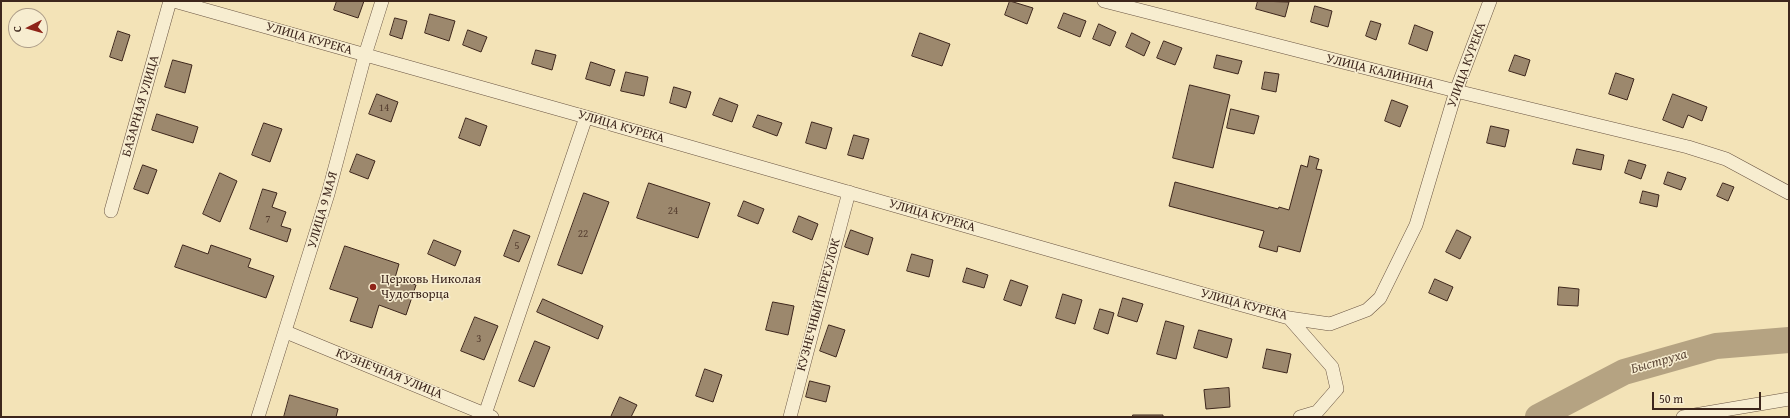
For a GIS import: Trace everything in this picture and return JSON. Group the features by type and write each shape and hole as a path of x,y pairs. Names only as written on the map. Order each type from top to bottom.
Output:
{"street":[{"name":"БАЗАРНАЯ УЛИЦА","path":"111,212 170,1"},
{"name":"УЛИЦА КУРЕКА","path":"174,1 1289,318 1330,324 1367,310 1380,298 1416,224 1456,91 1490,1"},
{"name":"УЛИЦА 9 МАЯ","path":"258,417 286,332 328,194 365,55 382,1"},
{"name":"УЛИЦА КАЛИНИНА","path":"1104,1 1456,91 1688,147 1726,159 1789,193"},
{"path":"487,416 586,117"},
{"name":"КУЗНЕЧНЫЙ ПЕРЕУЛОК","path":"790,417 848,192"},
{"path":"1289,318 1332,367 1337,390 1317,412 1300,417"},
{"name":"КУЗНЕЧНАЯ УЛИЦА","path":"286,332 487,416"},
{"path":"1683,417 1789,399"}],"building":[{"path":"337,1 364,1 358,18 334,10"},
{"path":"1010,1 1033,8 1027,24 1005,15"},
{"path":"1258,1 1289,2 1285,17 1256,9"},
{"path":"1315,6 1332,11 1328,27 1311,22"},
{"path":"1064,13 1086,21 1080,37 1058,28"},
{"path":"430,14 455,21 449,41 425,33"},
{"path":"395,18 407,21 402,39 390,35"},
{"path":"1371,21 1381,24 1376,40 1366,36"},
{"path":"1099,24 1116,32 1110,46 1093,39"},
{"path":"1415,25 1433,32 1427,51 1409,44"},
{"path":"468,30 487,37 481,52 463,45"},
{"path":"118,31 130,35 122,61 110,57"},
{"path":"920,33 950,44 942,66 912,56"},
{"path":"1132,33 1150,42 1144,56 1126,47"},
{"path":"1164,41 1182,48 1175,65 1157,58"},
{"path":"536,50 556,55 552,70 532,64"},
{"path":"1217,55 1242,61 1238,74 1214,68"},
{"path":"1515,55 1530,60 1525,76 1509,71"},
{"path":"173,60 192,65 185,93 165,87"},
{"path":"591,62 615,70 610,86 586,79"},
{"path":"626,72 648,77 644,96 621,91"},
{"path":"1265,72 1279,74 1276,92 1262,89"},
{"path":"1616,73 1634,79 1627,100 1609,94"},
{"path":"1190,85 1230,95 1213,168 1173,158"},
{"path":"674,87 691,92 686,108 670,103"},
{"path":"377,94 398,102 391,122 369,114"},
{"path":"1673,94 1707,107 1702,121 1688,115 1683,128 1663,120"},
{"path":"720,98 738,105 732,122 713,115"},
{"path":"1392,100 1408,106 1400,127 1385,121"},
{"path":"1231,109 1259,116 1254,134 1227,128"},
{"path":"157,114 198,127 193,143 152,130"},
{"path":"758,115 782,123 777,136 753,127"},
{"path":"466,118 487,126 480,146 459,138"},
{"path":"812,122 832,128 826,149 806,143"},
{"path":"264,123 282,129 270,162 252,155"},
{"path":"1491,126 1509,130 1505,147 1487,143"},
{"path":"854,135 869,139 863,159 848,155"},
{"path":"1577,149 1604,155 1601,170 1573,164"},
{"path":"357,154 375,161 368,179 350,172"},
{"path":"1310,156 1319,159 1316,169 1322,170 1300,252 1278,246 1277,252 1259,247 1264,231 1169,206 1175,182 1278,209 1279,207 1289,210 1301,165 1307,167"},
{"path":"1629,160 1646,165 1641,179 1625,173"},
{"path":"143,165 157,170 148,194 134,189"},
{"path":"1668,172 1686,178 1681,190 1664,184"},
{"path":"220,173 237,181 220,222 203,214"},
{"path":"649,183 710,203 698,238 637,218"},
{"path":"1723,183 1734,187 1728,201 1717,196"},
{"path":"263,189 277,193 272,207 286,212 281,226 291,229 287,242 250,229"},
{"path":"1643,191 1659,195 1657,207 1640,203"},
{"path":"584,193 609,202 582,274 558,265"},
{"path":"744,201 764,209 758,224 738,216"},
{"path":"799,216 818,224 812,240 793,232"},
{"path":"514,230 530,236 519,262 504,256"},
{"path":"851,230 873,238 868,255 845,247"},
{"path":"1457,230 1471,237 1460,259 1446,252"},
{"path":"434,240 461,251 455,266 428,254"},
{"path":"183,245 208,254 211,245 251,259 248,267 274,276 266,298 175,267"},
{"name":"Церковь Николая Чудотворца","path":"345,246 399,264 395,278 416,285 406,315 379,305 372,328 350,321 358,298 330,289"},
{"path":"912,254 933,260 929,277 907,271"},
{"path":"967,268 988,275 984,288 963,282"},
{"path":"1435,279 1453,287 1447,301 1429,293"},
{"path":"1011,280 1028,286 1021,306 1004,300"},
{"path":"1559,287 1579,289 1578,306 1558,305"},
{"path":"1063,294 1082,300 1075,324 1056,318"},
{"path":"1123,298 1143,304 1137,322 1118,316"},
{"path":"543,299 603,326 598,339 537,312"},
{"path":"773,302 794,306 788,335 766,330"},
{"path":"1100,309 1114,313 1108,334 1094,329"},
{"path":"475,317 498,326 484,360 461,351"},
{"path":"1166,321 1184,326 1176,359 1157,354"},
{"path":"829,325 845,330 836,357 820,351"},
{"path":"1199,330 1232,339 1227,358 1194,348"},
{"path":"535,341 550,347 534,387 519,381"},
{"path":"1267,349 1291,354 1287,373 1263,368"},
{"path":"705,369 722,375 713,402 696,396"},
{"path":"810,381 830,386 826,402 806,397"},
{"path":"1229,388 1230,407 1206,409 1204,390"},
{"path":"290,395 338,409 336,417 284,417"},
{"path":"620,397 637,405 631,417 611,417"},
{"path":"1133,415 1163,415 1163,417 1133,417"}],"waterway":[{"name":"Быструха","path":"1538,417 1624,372 1716,346 1789,340"}],"place":[{"name":"Церковь Николая Чудотворца","path":"373,287"}]}
